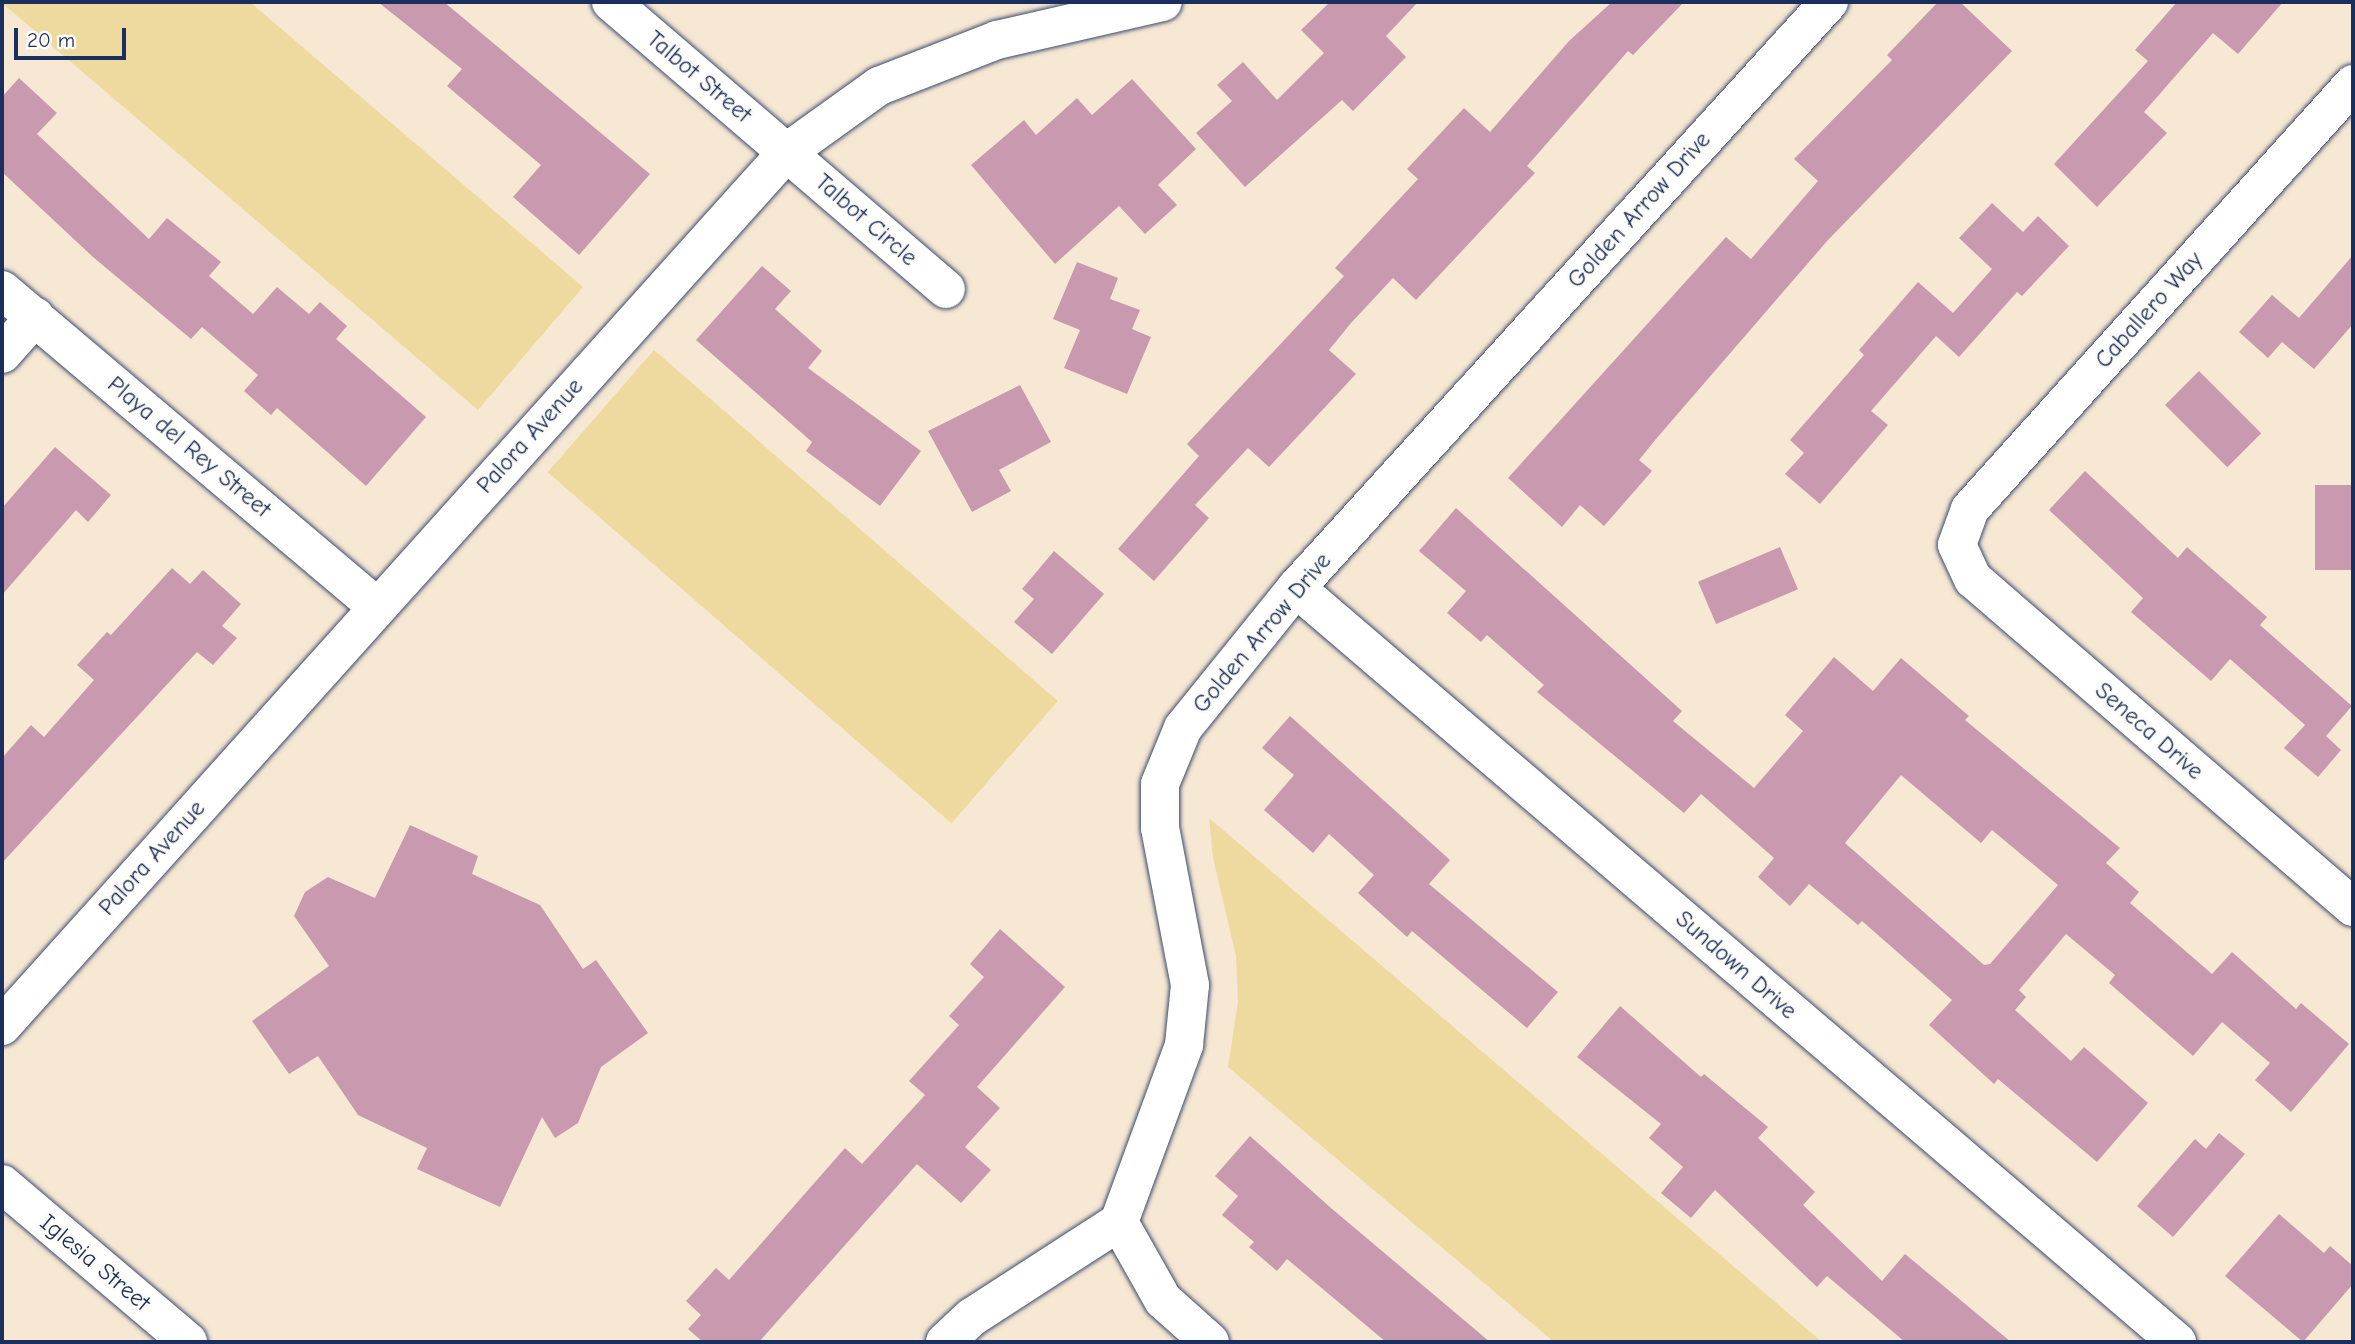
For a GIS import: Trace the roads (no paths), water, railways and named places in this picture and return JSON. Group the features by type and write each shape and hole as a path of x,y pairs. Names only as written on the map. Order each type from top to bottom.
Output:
{"street":[{"name":"Talbot Street","path":"611,2 787,152"},
{"name":"Palora Avenue","path":"2,1026 376,606 787,152 879,86 997,40 1163,2"},
{"name":"Golden Arrow Drive","path":"1119,1222 1184,1045 1190,985 1160,828 1160,784 1183,728 1296,588 1829,2"},
{"name":"Caballero Way","path":"1957,545 1970,509 2353,84"},
{"name":"Talbot Circle","path":"787,152 946,289"},
{"name":"Playa del Rey Street","path":"2,290 376,606"},
{"path":"2,354 35,317"},
{"name":"Seneca Drive","path":"1957,545 1973,579 2353,907"},
{"name":"Sundown Drive","path":"1296,588 2177,1342"},
{"name":"Iglesia Street","path":"2,1184 188,1342"},
{"path":"946,1342 972,1317 1119,1222 1163,1300 1210,1342"}]}
